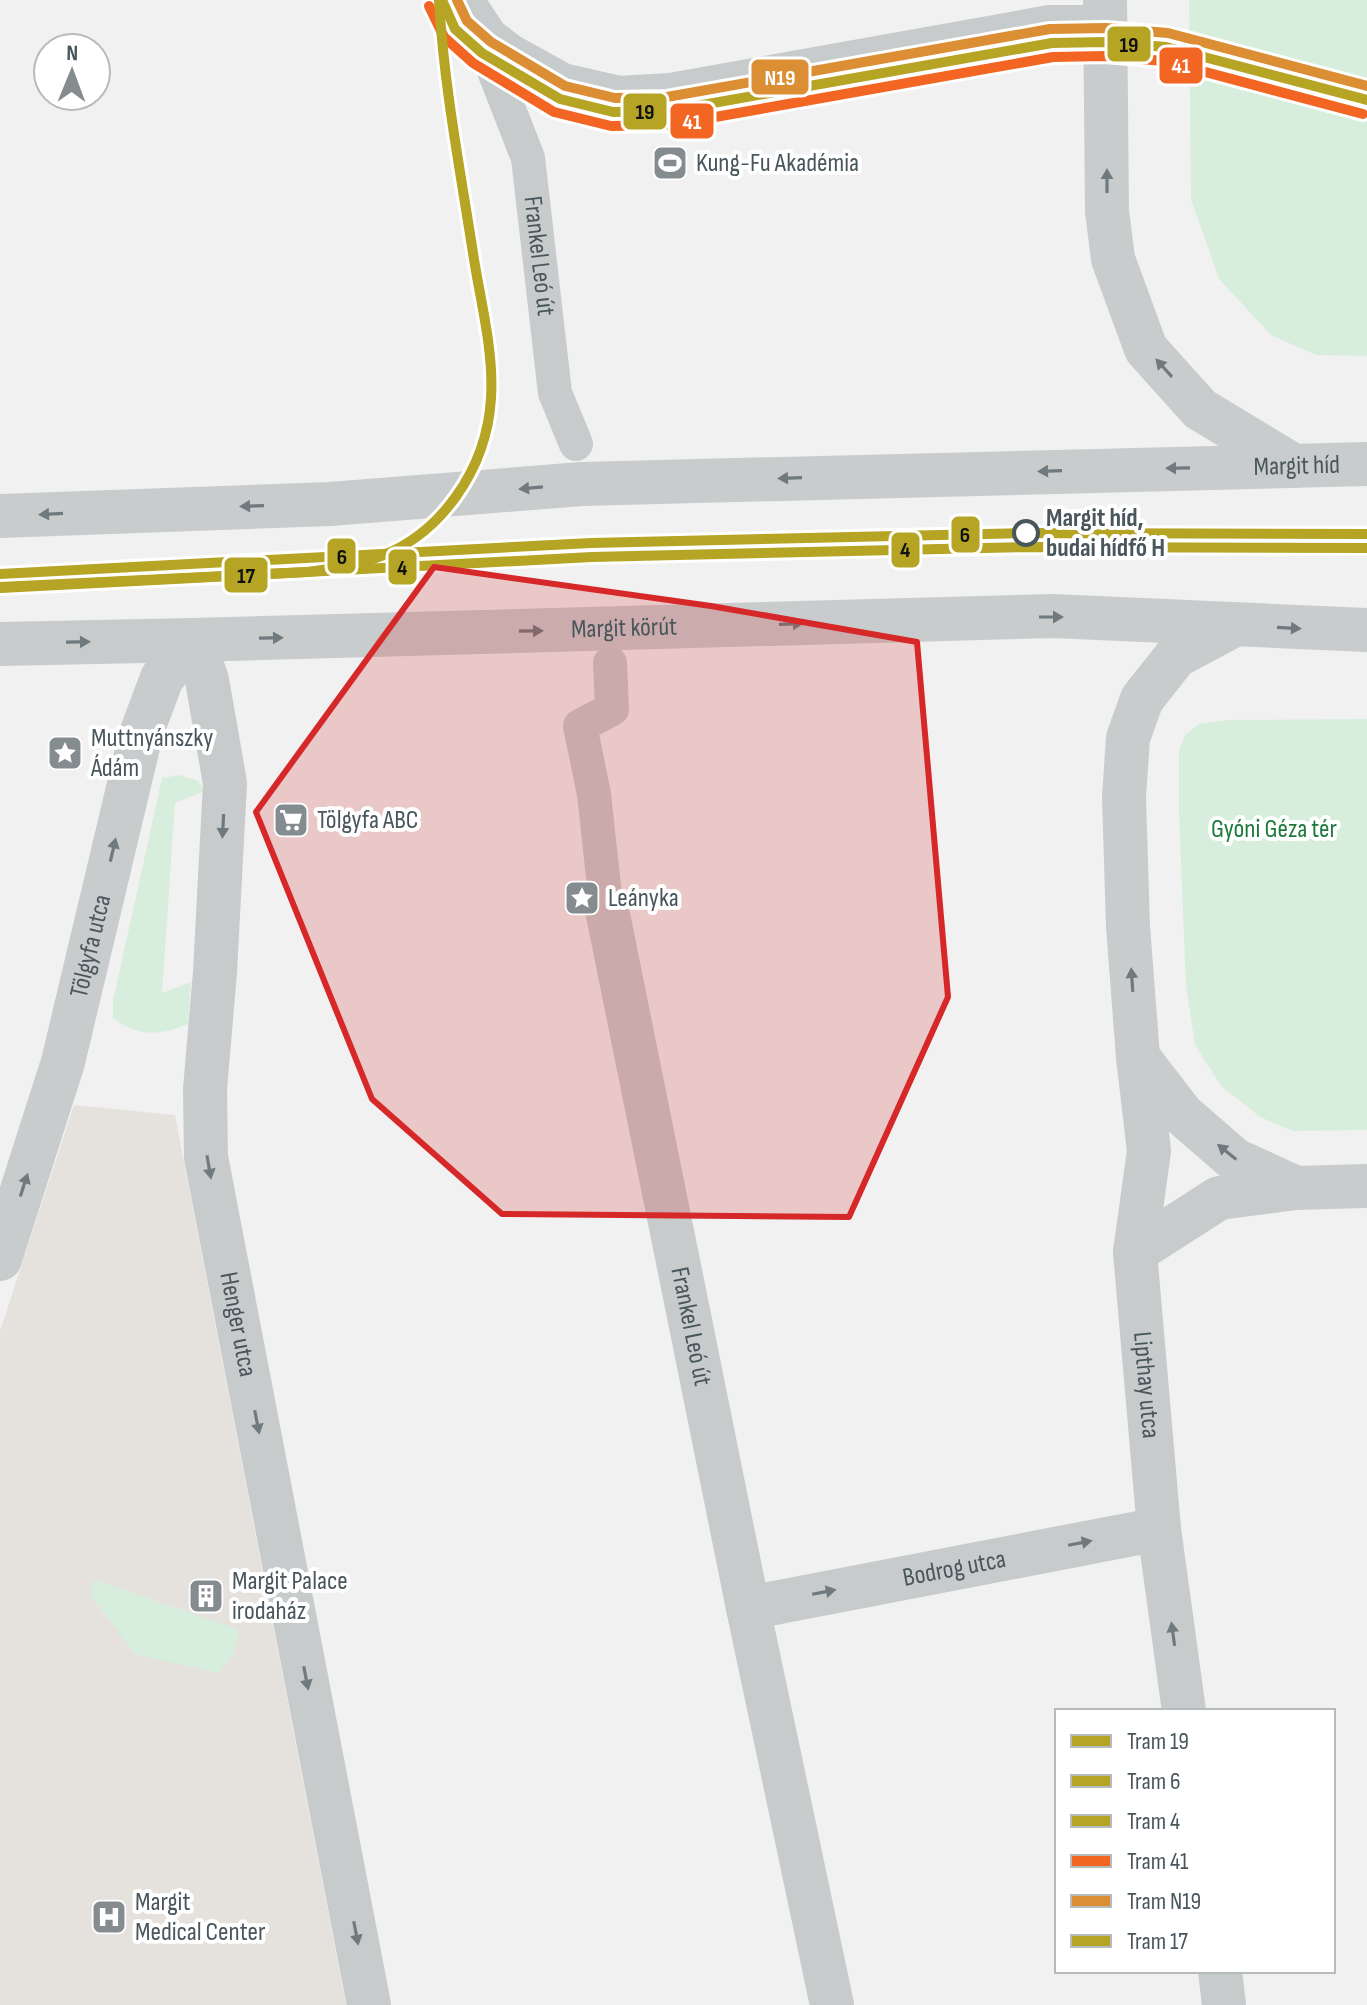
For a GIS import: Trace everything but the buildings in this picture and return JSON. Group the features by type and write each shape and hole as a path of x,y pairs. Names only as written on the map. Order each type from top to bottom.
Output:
{"main road":[{"path":"1105,14 1107,211 1113,259 1146,349 1200,409 1294,466"},
{"name":"Margit híd","path":"0,516 330,504 582,484 1367,464"},
{"name":"Margit körút","path":"193,640 1053,616 1240,626"},
{"path":"1367,630 1240,626 1176,656 1142,699 1128,738 1124,797 1128,926 1138,1057 1182,1114 1235,1160 1296,1188 1367,1186"},
{"name":"Tölgyfa utca","path":"0,1259 63,1062 141,734 162,678 193,640"}],"street":[{"name":"Frankel Leó út","path":"461,0 501,63 528,158 555,393 576,444"},
{"path":"501,63 562,85 619,98 671,95 1050,27 1105,14"},
{"name":"Margit körút","path":"0,644 193,640"},
{"name":"Henger utca","path":"193,640 207,680 225,783 205,1089 206,1157 369,2005"},
{"name":"Frankel Leó út","path":"610,663 612,709 580,726 594,794 606,905 832,2005"},
{"name":"Lipthay utca","path":"1138,1057 1149,1151 1135,1252 1159,1529 1184,1709"},
{"path":"1135,1252 1219,1198 1296,1188"},
{"name":"Bodrog utca","path":"748,1608 1159,1529"},
{"path":"1220,1973 1224,2005"}],"highlighted area":[{"path":"434,567 711,606 917,642 948,997 849,1217 502,1214 372,1099 256,812"}],"shaded area":[{"name":"Margit Palace irodaház","path":"74,1105 175,1115 346,2005 0,2005 0,1331"}],"green space":[{"path":"1189,0 1367,0 1367,356 1316,355 1271,335 1219,279 1191,199"},
{"name":"Gyóni Géza tér","path":"1367,719 1367,1130 1293,1131 1260,1117 1221,1086 1195,1045 1186,986 1179,751 1185,735 1199,724 1228,720"},
{"path":"180,775 198,781 205,791 175,803 162,993 191,982 188,1024 149,1033 132,1029 113,1018 113,1001 162,778"},
{"path":"94,1580 238,1629 234,1653 218,1673 135,1654 90,1595"}],"tram line":[{"name":"19","path":"442,0 455,29 482,53 560,99 613,112 668,111 1052,43 1105,42 1166,47 1367,100"},
{"name":"N19","path":"457,0 467,21 491,42 565,86 615,98 667,97 1050,29 1106,28 1168,33 1367,86"},
{"name":"17","path":"0,587 308,572 349,565 397,549 439,517 456,496 470,474 488,424 491,380 486,325 449,96 439,1"},
{"name":"41","path":"429,6 444,37 473,63 554,112 611,126 670,125 1053,57 1105,56 1164,61 1363,114"},
{"name":"6","path":"0,574 591,543 1026,533 1367,534"},
{"name":"4","path":"1,588 592,557 1026,547 1367,548"}],"place":[{"name":"Kung-Fu Akadémia","path":"670,163"},
{"name":"Margit híd, budai hídfő H","path":"1026,533"},
{"name":"Muttnyánszky Ádám","path":"65,753"},
{"name":"Tölgyfa ABC","path":"291,820"},
{"name":"Leányka","path":"582,898"},
{"name":"Margit Palace irodaház","path":"206,1596"},
{"name":"Margit Medical Center","path":"109,1917"}]}
